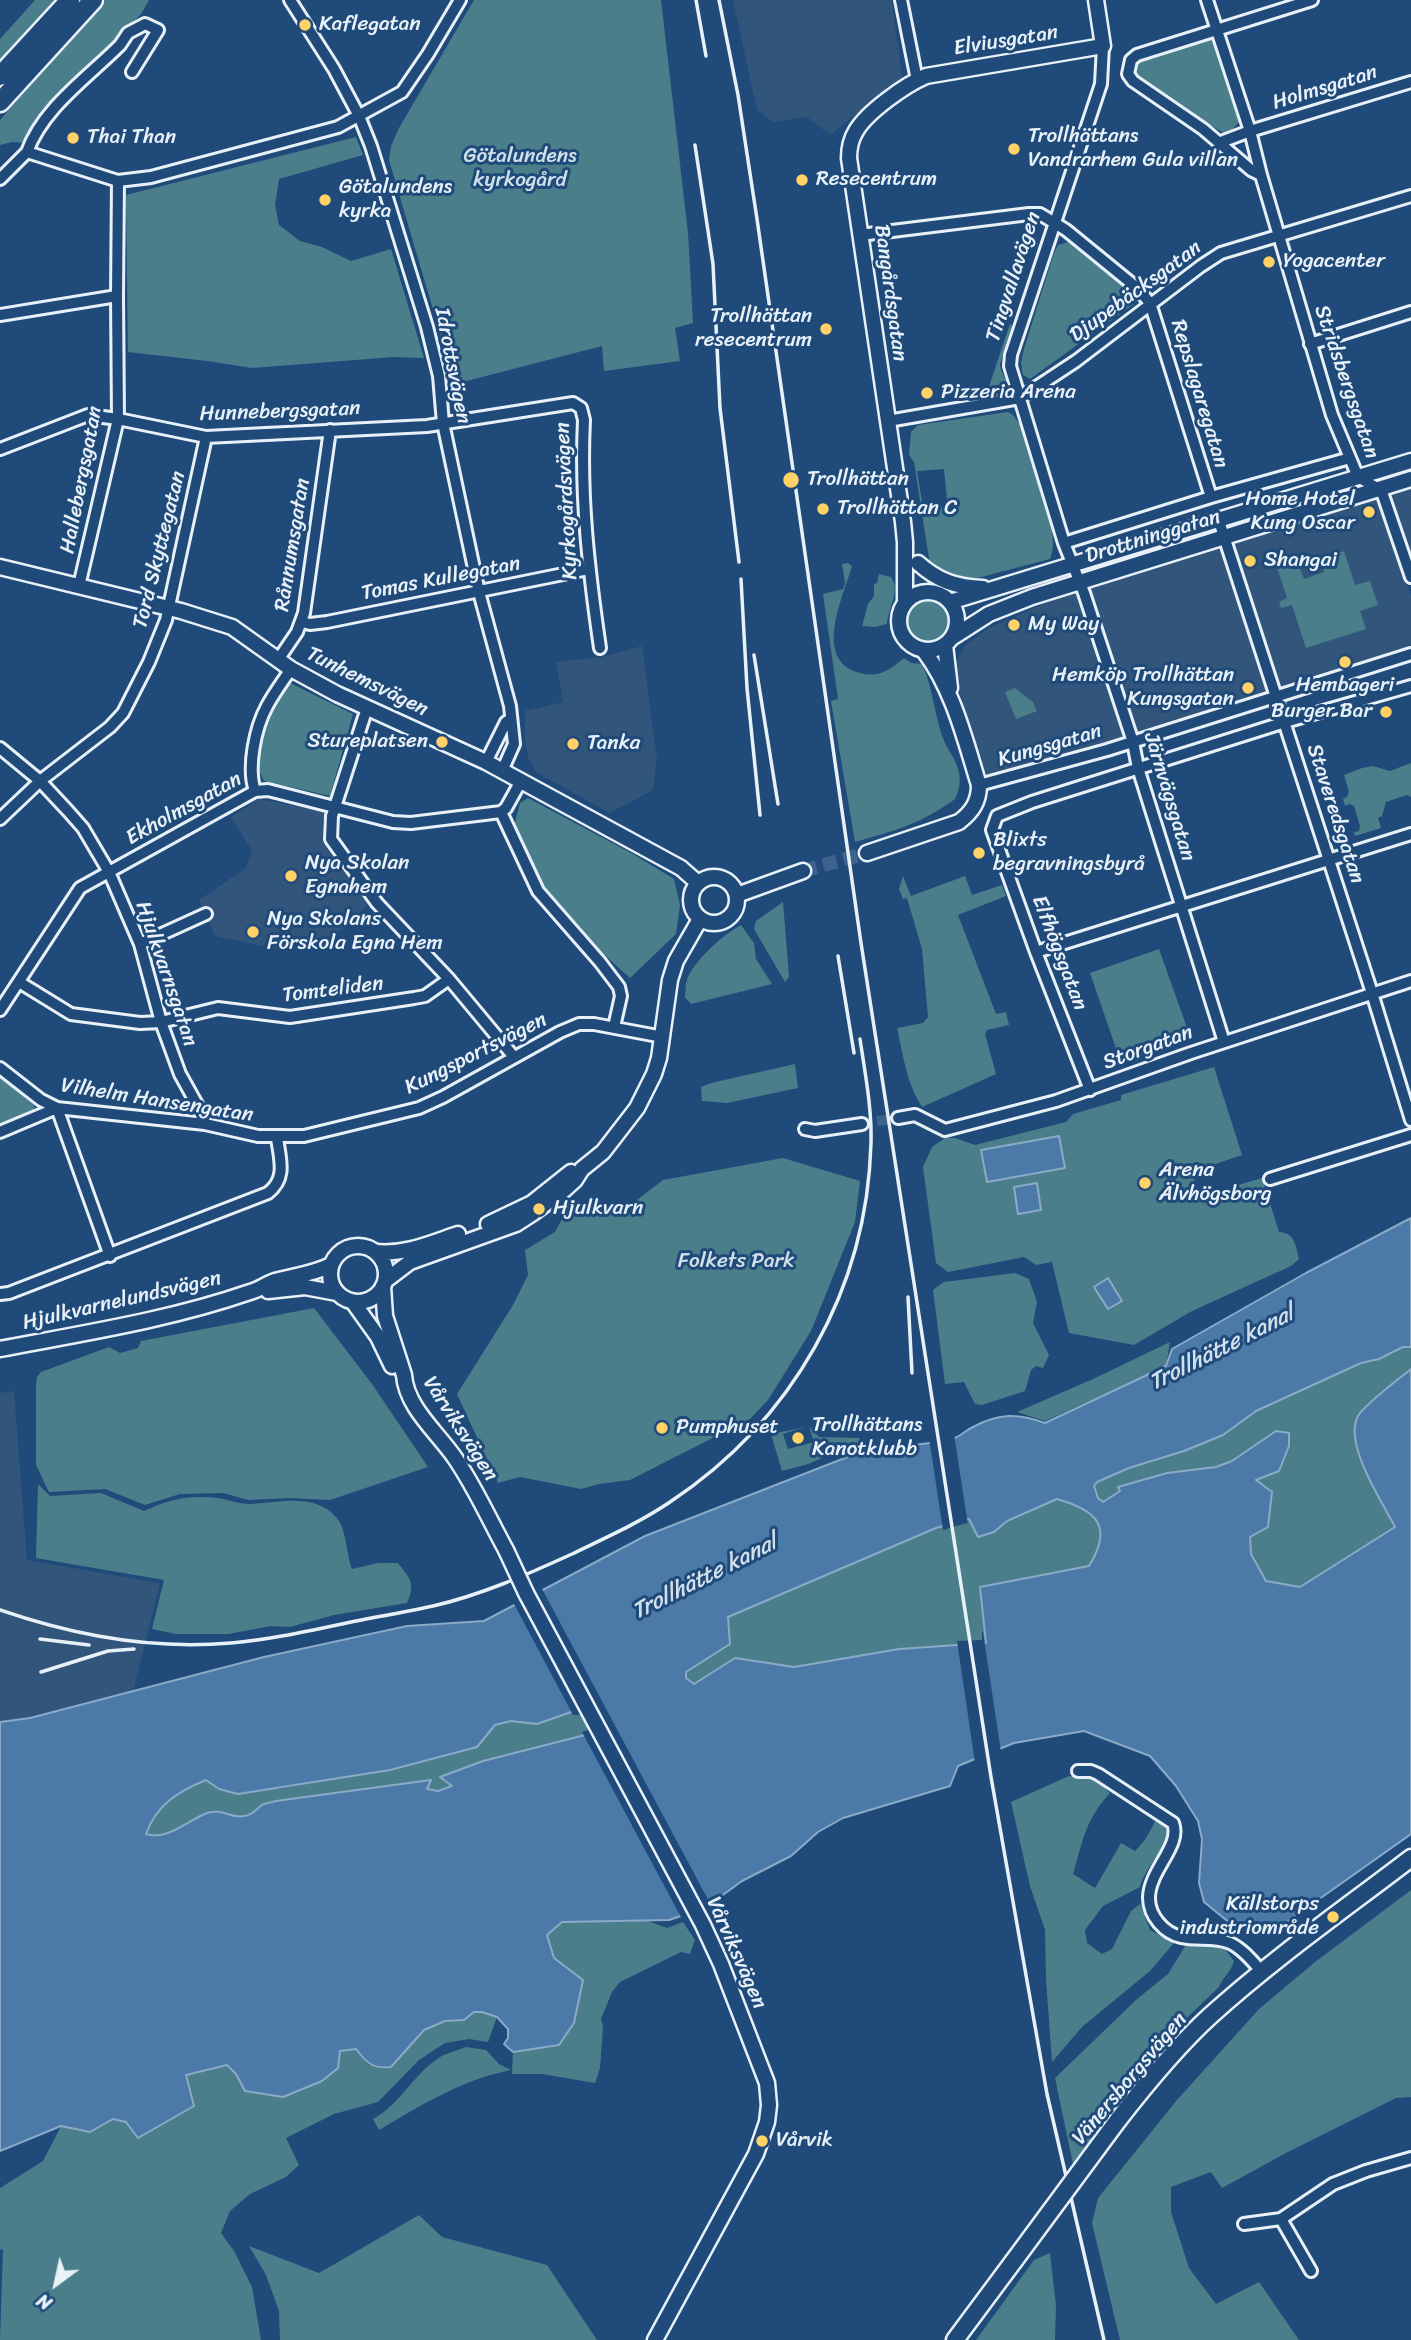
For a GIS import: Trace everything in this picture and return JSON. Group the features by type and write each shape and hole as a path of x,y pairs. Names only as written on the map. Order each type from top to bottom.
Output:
{"highway":[{"path":"0,76 70,0"},
{"path":"0,102 93,0"}],"main road":[{"name":"Vänersborgsvägen","path":"955,2340 1118,2120 1208,2018 1262,1972 1411,1858"}],"street":[{"path":"292,4 305,0"},
{"path":"27,152 118,181 151,177 319,134 402,92 460,0"},
{"path":"901,0 917,80"},
{"name":"Tingvallavägen","path":"1072,566 1012,378 1011,355 1101,84 1103,46 1096,0"},
{"path":"1207,0 1250,131 1261,175"},
{"path":"1261,175 1251,170 1221,142 1133,81 1128,74 1128,67 1137,55 1311,0"},
{"name":"Idrottsvägen","path":"292,4 341,81 359,116 428,327 439,376 443,423 480,592 514,728 514,744 502,771"},
{"path":"0,180 27,152 35,132 48,114 120,45 128,33 145,23 158,30 132,72"},
{"name":"Elviusgatan","path":"917,80 958,69 1103,46"},
{"name":"Bangårdsgatan","path":"905,542 849,147 855,132 870,115 917,80"},
{"name":"Holmsgatan","path":"1250,131 1411,82"},
{"path":"1221,142 1250,131"},
{"name":"Stridsbergsgatan","path":"1261,175 1332,415 1358,477 1379,489"},
{"name":"Hallebergsgatan","path":"79,586 118,419 118,181"},
{"name":"Djupebäcksgatan","path":"888,421 1020,398 1076,360 1203,264 1222,253 1411,196"},
{"path":"860,235 1029,214 1040,214 1053,223"},
{"name":"Repslagaregatan","path":"1053,223 1066,230 1127,280 1150,303 1211,497"},
{"path":"0,315 117,296"},
{"path":"1310,344 1411,312"},
{"name":"Kyrkogårdsvägen","path":"443,423 573,403 581,408 584,420 583,509 588,569 600,648"},
{"name":"Hunnebergsgatan","path":"0,449 88,415 206,437 443,423"},
{"name":"Rånnumsgatan","path":"278,660 302,622 330,430"},
{"name":"Tord Skyttegatan","path":"0,819 40,781 110,727 123,713 149,662 170,608 206,437"},
{"name":"Drottninggatan","path":"1064,543 1211,497 1350,458"},
{"name":"Drottninggatan","path":"950,602 1411,461"},
{"name":"Drottninggatan","path":"949,641 989,614 1013,604 1411,479"},
{"path":"1379,489 1411,577"},
{"name":"Staveredsgatan","path":"1219,521 1411,1120"},
{"path":"905,542 918,564 928,592"},
{"path":"905,542 905,603"},
{"path":"918,564 944,583 999,588"},
{"name":"Järnvägsgatan","path":"1072,566 1084,593 1133,742 1138,768 1224,1042"},
{"name":"Tunhemsvägen","path":"0,567 170,608 232,627 291,669 367,708 486,762 681,868 698,883"},
{"name":"Tomas Kullegatan","path":"302,622 327,622 588,569"},
{"path":"949,641 937,649 923,650 908,643 900,631 898,616 905,603 915,594 928,592 942,596 950,602 957,618 949,641 954,707"},
{"path":"867,853 959,822 974,807 979,794 979,785 954,707 937,670 923,650"},
{"name":"Kungsgatan","path":"979,785 1133,742 1411,654"},
{"path":"255,791 250,764 259,728 265,708 291,669"},
{"path":"1138,768 1411,686"},
{"path":"367,708 335,806 331,839 377,903 449,979 514,1057"},
{"path":"486,762 506,722 511,719"},
{"name":"Hjulkvarnsgatan","path":"0,748 40,781 83,828 110,872 140,944 161,1022 180,1074 205,1124"},
{"name":"Elfhögsgatan","path":"1090,1090 992,830 993,821 1004,813 1138,768"},
{"path":"521,781 506,808 500,812 538,891 619,987 621,996 614,1027"},
{"name":"Ekholmsgatan","path":"0,1010 80,888 255,791 268,790 411,824 500,812"},
{"path":"1036,952 1411,834"},
{"path":"737,895 803,871"},
{"path":"713,877 728,881 737,895 736,909 727,920 713,924 700,919 690,902 698,883 713,877"},
{"path":"140,944 206,914"},
{"path":"353,1301 369,1300 384,1283 411,1262 516,1224 564,1190 582,1169 603,1152 637,1108 654,1074 663,1037 670,980 676,961 700,919"},
{"name":"Tomteliden","path":"19,982 71,1014 140,1023 161,1022 218,1008 276,1017 316,1013 425,996 449,979"},
{"name":"Storgatan","path":"898,1118 915,1115 945,1130 1056,1101 1411,981"},
{"name":"Kungsportsvägen","path":"277,1138 304,1136 419,1108 579,1024 614,1027 663,1037"},
{"name":"Vilhelm Hansengatan","path":"0,1068 41,1100 57,1108 205,1124 277,1138"},
{"path":"0,1132 57,1108 110,1256"},
{"path":"805,1129 862,1124"},
{"path":"1270,1179 1411,1135"},
{"path":"0,1294 110,1256 268,1193 280,1178 277,1138"},
{"path":"404,1385 396,1375 374,1329 353,1301 337,1293 330,1277 331,1265 337,1255 352,1246 365,1246 376,1252 407,1251 510,1215 532,1203 571,1172 582,1169"},
{"path":"376,1252 385,1267 384,1283"},
{"name":"Hjulkvarnelundsvägen","path":"253,1292 272,1282 331,1265"},
{"name":"Vårviksvägen","path":"384,1283 385,1316 404,1375 404,1385 455,1457 702,1925 721,1964 767,2083 769,2105 765,2131 756,2154 655,2340"},
{"name":"Hjulkvarnelundsvägen","path":"0,1349 122,1326 253,1292 305,1287 337,1293"},
{"path":"1078,1770 1098,1774 1172,1823 1176,1831 1174,1840 1150,1884 1149,1901 1157,1922 1171,1933 1182,1937 1211,1939 1231,1944 1262,1972"},
{"path":"1244,2224 1281,2219 1334,2184 1411,2158"},
{"path":"1281,2219 1311,2271"}],"shaded area":[{"path":"733,0 892,0 902,78 830,135 807,117 773,122 757,110"},
{"path":"1411,486 1411,567 1387,494"},
{"path":"1378,493 1411,596 1411,652 1281,692 1276,689 1235,544 1238,540"},
{"path":"1219,547 1223,550 1272,695 1136,738 1088,595 1091,588"},
{"path":"1073,591 1082,599 1125,735 1122,741 990,776 983,770 960,692 956,665 959,655 966,645 989,628"},
{"path":"642,646 657,759 653,790 610,813 536,772 528,757 525,741 525,711 563,702 556,662 602,657"},
{"name":"Nya Skolan Egnahem","path":"259,799 326,812 322,824 326,846 368,905 333,937 312,944 276,949 215,936 199,900 246,868 252,851 231,817"},
{"path":"14,1391 27,1560 160,1583 133,1692 30,1718 0,1722 0,1393"}],"green space":[{"path":"35,0 59,0 0,64 0,39"},
{"path":"106,0 149,0 141,14 53,102 29,143 12,142 0,145 0,120"},
{"name":"Götalundens kyrkogård","path":"474,0 661,0 688,233 693,323 675,328 680,361 604,371 602,346 455,384 389,160 391,146 399,128"},
{"path":"1213,37 1241,120 1227,135 1133,79 1137,62"},
{"path":"356,137 363,155 279,179 275,205 279,225 300,241 322,247 351,261 391,249 424,358 394,357 252,368 128,352 126,195"},
{"path":"1068,242 1135,296 1134,304 1030,379 1023,375 1021,363 1024,349 1054,253 1058,245"},
{"path":"1010,324 1012,326 1000,364 1007,389 997,397 985,398"},
{"path":"1008,412 1013,415 1022,427 1049,514 1053,547 1050,559 966,581 960,581 930,565 914,462 909,455 911,432 918,425","holes":["944,469 946,505 924,514 917,471"]},
{"path":"1344,551 1355,585 1370,581 1378,605 1360,611 1366,629 1306,648 1292,605 1281,608 1279,602 1287,598 1275,561 1295,555 1304,579 1324,572 1320,559"},
{"path":"848,563 852,566 835,627 837,656 846,666 867,674 884,672 904,658 911,663 922,664 941,733 957,765 960,779 955,799 943,808 907,826 855,842 831,701 838,699 823,594 843,589 845,583 842,564"},
{"path":"879,574 891,577 895,588 887,624 862,626 868,604 874,596 874,584 877,583"},
{"path":"928,599 944,605 950,621 944,637 928,643 912,637 906,621 912,605"},
{"path":"290,683 353,714 330,796 264,781 254,760 271,706"},
{"path":"1015,688 1033,702 1037,711 1016,719 1005,692"},
{"path":"1411,763 1411,797 1407,795 1386,802 1382,816 1378,818 1381,828 1355,836 1354,832 1359,831 1360,826 1354,806 1345,806 1343,799 1349,792 1344,775 1373,766 1390,771"},
{"path":"528,798 674,879 680,905 676,934 630,978 560,910 532,871 514,826 520,803"},
{"path":"903,876 911,896 965,876 972,895 1002,885 1006,896 958,915 996,1014 1006,1012 1009,1025 987,1030 985,1034 996,1074 922,1107 909,1079 897,1028 923,1023 928,1017 922,949 907,898 903,899 899,889"},
{"path":"783,902 789,977 785,982 754,929 756,921"},
{"path":"741,925 754,943 756,959 772,984 691,1004 685,997 690,973 710,949"},
{"path":"1159,949 1191,1039 1121,1063 1090,973"},
{"path":"795,1064 798,1088 727,1103 702,1101 701,1087 711,1083"},
{"path":"1214,1067 1242,1155 1192,1172 1200,1202 1232,1192 1231,1187 1262,1178 1279,1232 1292,1238 1296,1245 1299,1259 1291,1266 1192,1311 1134,1345 1069,1333 1052,1262 1036,1265 1024,1257 948,1272 936,1263 923,1167 932,1147 945,1138 955,1138 975,1145 1066,1122 1073,1114 1121,1100 1121,1095"},
{"path":"0,1076 34,1105 35,1111 0,1126"},
{"name":"Folkets Park","path":"783,1158 860,1181 855,1222 811,1331 768,1400 750,1419 630,1480 581,1489 520,1477 498,1483 457,1394 513,1305 528,1275 525,1250 555,1232 563,1217 605,1204 629,1206 663,1180"},
{"path":"1015,1273 1029,1279 1037,1302 1033,1323 1049,1355 1043,1368 1036,1366 1031,1370 1025,1391 982,1405 975,1404 964,1382 945,1384 933,1290 944,1282"},
{"path":"314,1308 372,1384 428,1467 330,1500 248,1500 223,1493 180,1494 145,1505 105,1489 49,1492 36,1465 36,1384 41,1372 109,1347 120,1353 138,1348 141,1341"},
{"path":"1170,1342 1166,1366 1045,1421 1017,1412 1093,1379"},
{"path":"1403,1347 1411,1347 1411,1369 1359,1415 1359,1456 1395,1527 1300,1587 1266,1581 1251,1554 1250,1536 1268,1527 1255,1480 1232,1461 1133,1482 1119,1487 1120,1490 1103,1502 1098,1498 1094,1486 1096,1482 1223,1435 1256,1411"},
{"path":"809,1426 819,1437 860,1438 858,1443 808,1464 782,1471 771,1434 806,1427 783,1434 788,1449 814,1442"},
{"path":"38,1484 50,1496 101,1493 144,1511 162,1503 197,1497 245,1504 295,1501 317,1504 327,1509 340,1522 352,1569 378,1563 398,1563 410,1582 410,1596 407,1603 334,1615 290,1627 271,1626 228,1634 176,1634 152,1629 164,1580 36,1558"},
{"path":"1057,1499 1082,1508 1097,1522 1100,1540 1096,1552 1089,1566 981,1587 986,1643 899,1649 794,1667 735,1658 694,1685 686,1678 685,1672 730,1644 727,1617 936,1528 969,1518 978,1537 994,1532 1007,1521"},
{"path":"577,1710 606,1718 605,1728 483,1761 441,1778 453,1786 438,1791 427,1789 430,1780 283,1800 262,1805 244,1817 207,1813 162,1835 146,1834 162,1807 187,1789 206,1780 219,1789 277,1789 390,1770 477,1747 495,1725 511,1721 537,1724"},
{"path":"1069,1776 1093,1778 1110,1793 1090,1822 1073,1874 1095,1888 1121,1843 1135,1851 1145,1840 1157,1818 1168,1825 1161,1850 1140,1887 1103,1906 1085,1930 1087,1943 1102,1954 1112,1949 1131,1911 1140,1904 1150,1930 1174,1943 1150,1971 1082,2027 1052,2062 1045,1930 1030,1886 1011,1802"},
{"path":"1411,1890 1411,2097 1396,2098 1222,2188 1211,2172 1171,2187 1171,2212 1189,2268 1216,2304 1259,2282 1299,2340 1120,2340 1092,2223 1098,2198 1177,2100 1259,2009 1315,1962"},
{"path":"646,1920 667,1928 683,1922 695,1940 690,1954 681,1952 620,1982 612,1992 601,2019 603,2026 600,2068 595,2083 542,2074 512,2074 513,2052 559,2045 583,1980 554,1958 547,1935 562,1922"},
{"path":"1187,1943 1225,1949 1234,1961 1231,1968 1219,1987 1169,2035 1073,2164 1055,2078 1137,1999 1168,1974"},
{"path":"474,2012 497,2017 488,2042 469,2039 445,2043 419,2060 378,2102 334,2114 286,2138 299,2165 286,2177 250,2194 230,2211 221,2233 234,2251 252,2287 261,2340 0,2340 3,2250 0,2249 0,2188 43,2161 61,2126 90,2132 113,2119 126,2122 185,2075 228,2065 245,2091 322,2081 338,2068 340,2051 356,2049 369,2065 390,2067 426,2030"},
{"path":"466,2047 486,2050 499,2064 511,2070 459,2087 379,2130 373,2119 383,2113 422,2072 440,2057"},
{"path":"419,2215 442,2237 547,2265 597,2340 280,2340 279,2311 266,2275 249,2246 319,2273"},
{"path":"1050,2253 1056,2306 1055,2340 976,2340 1034,2260"}],"water":[{"path":"1059,1136 1065,1168 987,1182 981,1150"},
{"path":"1037,1183 1041,1210 1018,1214 1014,1187"},
{"name":"Trollhätte kanal","path":"1411,1218 1411,1347 1403,1347 1379,1359 1361,1363 1256,1411 1223,1435 1184,1451 1129,1468 1097,1482 1094,1486 1098,1498 1103,1502 1120,1491 1118,1487 1167,1473 1216,1467 1232,1461 1276,1431 1289,1433 1289,1446 1279,1471 1256,1480 1272,1492 1268,1527 1250,1537 1251,1554 1266,1581 1300,1587 1395,1527 1366,1472 1356,1442 1355,1428 1362,1411 1411,1369 1411,1834 1277,1929 1260,1934 1231,1924 1204,1902 1199,1883 1202,1839 1198,1821 1176,1786 1150,1756 1084,1731 1014,1743 958,1766 950,1786 843,1818 818,1832 791,1856 742,1881 705,1908 669,1920 562,1922 547,1935 554,1958 583,1980 574,2023 559,2045 513,2052 504,2044 508,2038 508,2029 497,2017 474,2012 464,2020 445,2021 424,2030 391,2067 370,2064 356,2049 340,2051 338,2068 322,2081 283,2097 245,2091 236,2074 227,2065 186,2075 194,2106 138,2138 126,2122 113,2119 90,2132 61,2126 0,2151 0,1722 30,1718 264,1657 407,1626 484,1621 645,1536 873,1447 914,1445 957,1437 982,1422 1000,1417 1026,1417 1045,1423 1166,1366 1172,1349 1306,1273","holes":["1057,1499 1082,1508 1097,1522 1100,1540 1096,1552 1089,1566 980,1587 986,1643 899,1649 794,1667 735,1658 694,1684 686,1678 686,1672 730,1644 728,1617 936,1528 969,1519 978,1537 994,1532 1007,1521","577,1710 606,1718 585,1735 483,1761 440,1777 452,1786 438,1791 427,1789 431,1780 283,1800 264,1804 252,1813 239,1817 207,1813 162,1835 146,1834 162,1807 187,1789 206,1780 219,1789 238,1794 390,1770 477,1747 495,1725 511,1721 537,1724"]},
{"path":"1108,1278 1122,1301 1108,1309 1094,1287"}],"pier":[{"path":"954,1434 968,1525 967,1523 943,1530 929,1438"},
{"path":"541,1587 712,1907 707,1911 682,1919 582,1732 602,1725 603,1720 597,1714 573,1715 513,1602"},
{"path":"982,1632 1001,1752 975,1763 957,1641 982,1640"}],"tunnel":[{"path":"803,871 867,853"},
{"path":"862,1124 898,1118"}],"railway":[{"path":"696,0 706,56"},
{"path":"719,0 738,95 757,219 861,943 991,1777 1047,2094 1104,2340"},
{"path":"695,145 713,264 720,408 739,562"},
{"path":"741,579 747,688 760,815"},
{"path":"754,655 778,804"},
{"path":"838,956 854,1053"},
{"path":"0,1610 57,1627 114,1639 201,1645 265,1639 424,1608 486,1590 572,1554 670,1502 714,1469 752,1432 786,1392 815,1347 838,1300 855,1250 866,1197 871,1143 869,1104 860,1039"},
{"path":"908,1297 912,1373"},
{"path":"40,1639 89,1645"},
{"path":"41,1672 108,1651 134,1649"}],"place":[{"name":"Kaflegatan","path":"305,25"},
{"name":"Thai Than","path":"73,138"},
{"name":"Trollhättans Vandrarhem Gula villan","path":"1014,149"},
{"name":"Resecentrum","path":"802,180"},
{"name":"Götalundens kyrka","path":"325,200"},
{"name":"Yogacenter","path":"1269,262"},
{"name":"Trollhättan resecentrum","path":"826,329"},
{"name":"Pizzeria Arena","path":"927,393"},
{"name":"Trollhättan","path":"791,480"},
{"name":"Trollhättan C","path":"823,509"},
{"name":"Home Hotel Kung Oscar","path":"1369,512"},
{"name":"Shangai","path":"1250,561"},
{"name":"My Way","path":"1014,625"},
{"name":"Hembageri","path":"1345,662"},
{"name":"Hemköp Trollhättan Kungsgatan","path":"1248,688"},
{"name":"Burger Bar","path":"1386,712"},
{"name":"Stureplatsen","path":"442,742"},
{"name":"Tanka","path":"573,744"},
{"name":"Blixts begravningsbyrå","path":"979,853"},
{"name":"Nya Skolan Egnahem","path":"291,876"},
{"name":"Nya Skolans Förskola Egna Hem","path":"253,932"},
{"name":"Arena Älvhögsborg","path":"1145,1183"},
{"name":"Hjulkvarn","path":"539,1209"},
{"name":"Pumphuset","path":"662,1428"},
{"name":"Trollhättans Kanotklubb","path":"798,1438"},
{"name":"Källstorps industriområde","path":"1333,1917"},
{"name":"Vårvik","path":"762,2141"}]}
